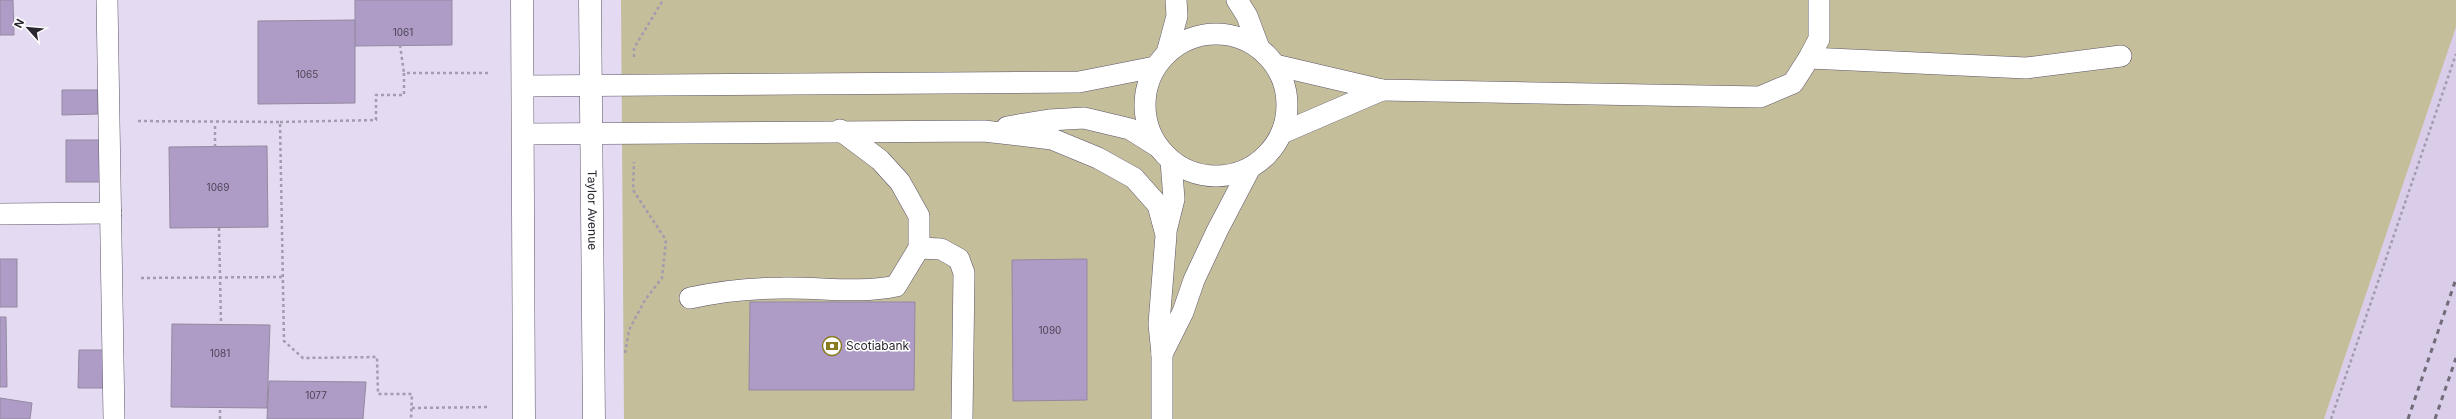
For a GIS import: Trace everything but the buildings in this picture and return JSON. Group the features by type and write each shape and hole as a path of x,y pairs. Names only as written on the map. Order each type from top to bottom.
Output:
{"main road":[{"path":"522,0 524,419"},
{"name":"Taylor Avenue","path":"590,0 594,419"}],"lane":[{"path":"107,0 114,419"},
{"path":"523,86 1079,82 1161,60 1191,38 1214,33 1238,37 1259,48 1275,65 1285,87 1288,110 1282,133 1269,153 1250,168 1228,176 1205,177 1182,169 1171,161 1163,155 1150,136 1144,112 1145,89 1161,60 1177,16 1176,0"},
{"path":"1237,0 1247,16 1259,48"},
{"path":"1275,65 1382,90 1760,97 1793,82 1808,58 1819,39 1820,0"},
{"path":"1808,58 2026,68 2120,56"},
{"path":"1282,133 1382,90"},
{"path":"984,131 1050,120 1084,118 1130,129 1157,146"},
{"path":"690,298 730,290 784,288 873,291 896,286 919,248 919,216 900,182 880,160 840,130"},
{"path":"523,134 840,130 984,131 1052,139 1098,158 1134,178 1158,205 1166,236"},
{"path":"1162,419 1162,354 1159,324 1166,236 1174,199 1171,161"},
{"path":"1162,354 1183,312 1194,280 1217,230 1250,168"},
{"path":"0,214 111,213"},
{"path":"919,248 941,249 959,259 964,273 962,419"}],"path":[{"path":"634,48 663,0"},
{"path":"110,121 215,123 376,120 376,95 404,95 404,73 400,45"},
{"path":"2331,419 2456,54"},
{"path":"404,73 489,73"},
{"path":"280,122 284,341 302,358 377,358 378,394 412,394 411,419"},
{"path":"215,123 215,147"},
{"path":"624,357 630,330 645,300 662,278 666,240 633,190"},
{"path":"219,228 221,324"},
{"path":"112,279 220,276 283,277"},
{"path":"412,408 490,407"},
{"path":"220,408 220,419"}],"shaded area":[{"path":"621,0 2456,0 2456,27 2324,419 624,419"},
{"path":"2456,27 2456,419 2324,419"}],"railway":[{"path":"2408,419 2456,279"},
{"path":"2435,419 2456,358"}],"place":[{"name":"Scotiabank","path":"832,346"}]}
